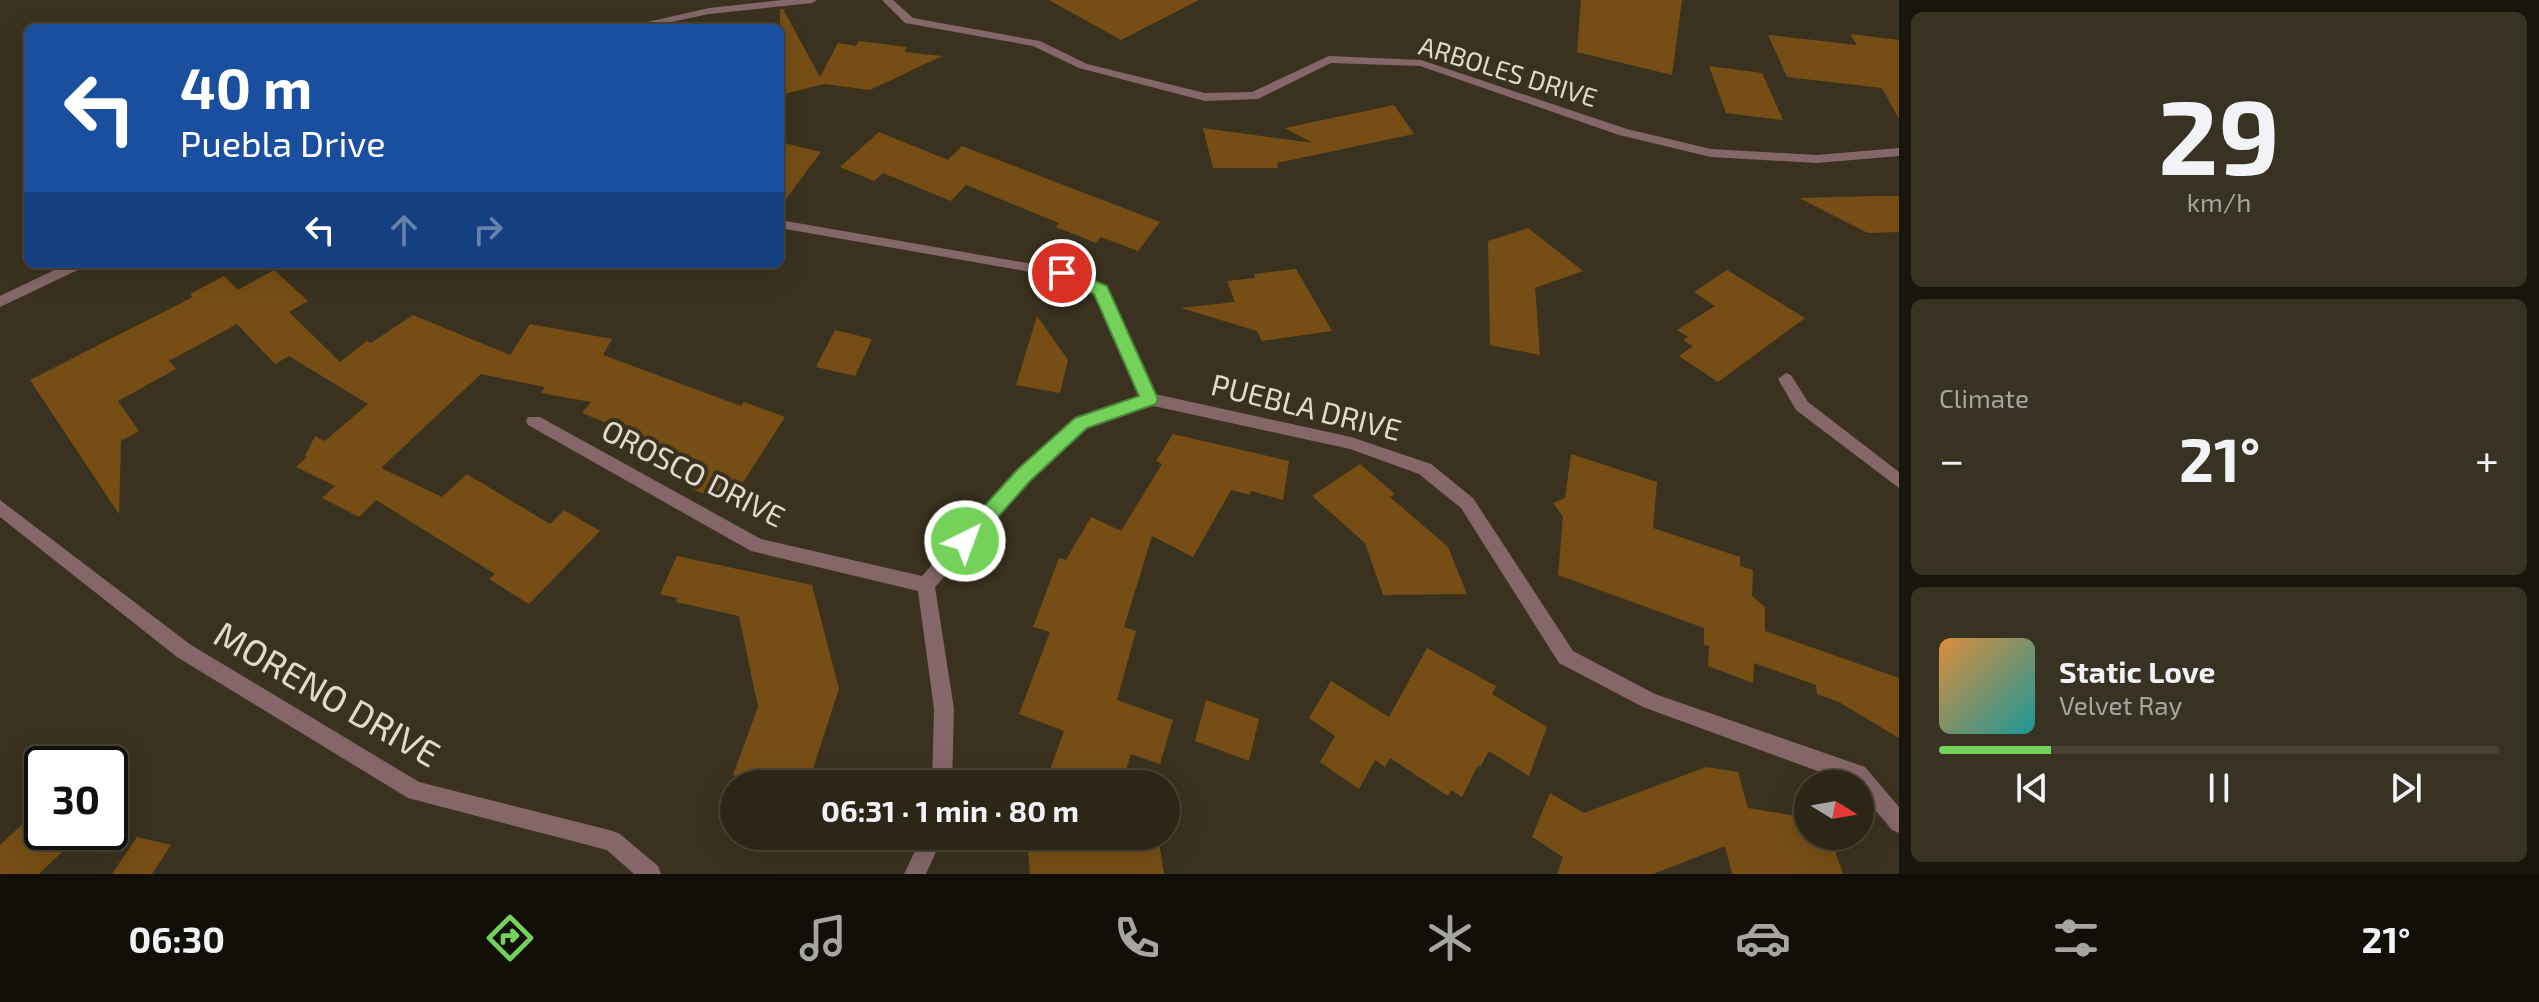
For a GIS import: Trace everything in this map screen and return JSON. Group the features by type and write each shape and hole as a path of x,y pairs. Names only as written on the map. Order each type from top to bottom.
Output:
{"street":[{"path":"646,24 709,11 812,0"},
{"name":"ARBOLES DRIVE","path":"887,0 909,21 1036,43 1083,66 1205,97 1254,96 1329,59 1421,63 1623,132 1711,153 1817,159 1899,152"},
{"path":"784,225 1062,273 1101,290 1149,399 1081,423 1024,474 926,585 944,709 942,770"},
{"path":"0,302 71,268"},
{"path":"1786,379 1802,406 1899,481"},
{"name":"PUEBLA DRIVE","path":"1149,399 1351,443 1425,469 1467,503 1566,657 1650,701 1858,774 1899,823"},
{"name":"OROSCO DRIVE","path":"534,421 757,546 926,585"},
{"name":"MORENO DRIVE","path":"0,507 184,651 415,791 613,841 650,874"},
{"path":"915,874 926,850"}],"building":[{"path":"1049,0 1199,0 1121,40"},
{"path":"1581,0 1682,0 1672,75 1577,52"},
{"path":"780,9 783,9 820,77 838,43 856,46 859,41 907,47 905,52 942,56 870,90 824,84 784,94 784,24 780,24"},
{"path":"1850,34 1899,40 1899,119 1882,88 1787,77 1768,35 1857,45"},
{"path":"1709,66 1762,73 1783,120 1726,113"},
{"path":"1394,105 1414,134 1277,163 1278,168 1213,168 1203,128 1313,143 1285,128"},
{"path":"879,132 948,160 962,146 1160,222 1138,251 1101,237 1096,243 1056,227 1059,223 966,185 951,201 883,173 874,181 840,167"},
{"path":"784,143 821,152 784,202"},
{"path":"1899,196 1899,232 1868,233 1799,198"},
{"path":"1528,228 1583,271 1535,288 1540,355 1490,345 1488,241"},
{"path":"1296,269 1332,331 1262,341 1257,331 1181,308 1235,302 1227,281"},
{"path":"274,270 308,301 289,312 340,362 367,341 371,343 413,315 510,355 530,324 612,339 603,355 741,406 744,402 785,417 729,504 687,487 705,463 582,413 591,402 541,393 545,387 481,374 381,468 442,497 467,474 550,524 564,510 600,531 529,604 489,579 495,574 376,500 359,517 322,498 335,486 296,467 307,457 315,436 325,441 368,404 289,356 275,364 237,324 169,361 176,369 118,401 139,431 121,441 119,514 30,380 193,297 190,294 224,276 238,290"},
{"path":"1727,270 1805,318 1718,382 1679,356 1693,346 1683,340 1688,337 1677,330 1715,306 1694,292"},
{"path":"1037,316 1068,360 1060,393 1016,385"},
{"path":"835,330 872,339 855,376 816,367"},
{"path":"1173,434 1289,461 1283,500 1251,491 1250,495 1231,490 1193,557 1152,536 1124,627 1136,631 1117,700 1173,720 1160,764 1131,754 1126,770 1050,770 1064,731 1019,714 1050,632 1033,627 1059,558 1066,560 1091,517 1121,531 1162,464 1156,461"},
{"path":"1571,454 1657,482 1653,528 1740,557 1740,566 1753,570 1752,596 1765,607 1765,631 1899,678 1899,738 1839,702 1817,694 1816,685 1754,663 1753,683 1708,666 1709,646 1704,645 1704,628 1558,575 1563,517 1553,503 1565,498"},
{"path":"1360,464 1395,494 1390,497 1448,547 1467,594 1383,595 1365,543 1312,496"},
{"path":"677,556 812,585 839,689 813,770 735,770 758,707 739,616 676,602 677,598 660,594"},
{"path":"1427,648 1496,686 1492,694 1547,727 1529,776 1489,751 1462,797 1451,790 1448,796 1390,758 1385,767 1375,760 1359,789 1320,762 1335,736 1309,718 1331,681 1389,717"},
{"path":"1206,700 1259,719 1249,761 1195,741"},
{"path":"1706,767 1738,772 1748,808 1794,816 1794,850 1835,850 1843,874 1732,874 1725,846 1653,874 1557,874 1563,857 1532,837 1550,793 1584,813"},
{"path":"24,823 24,850 64,850 39,874 0,874 0,845"},
{"path":"137,837 171,845 152,874 112,874"},
{"path":"1028,850 1160,850 1164,874 1030,874"}],"route":[{"path":"965,541 1024,474 1081,423 1149,399 1101,290 1062,273"}]}
